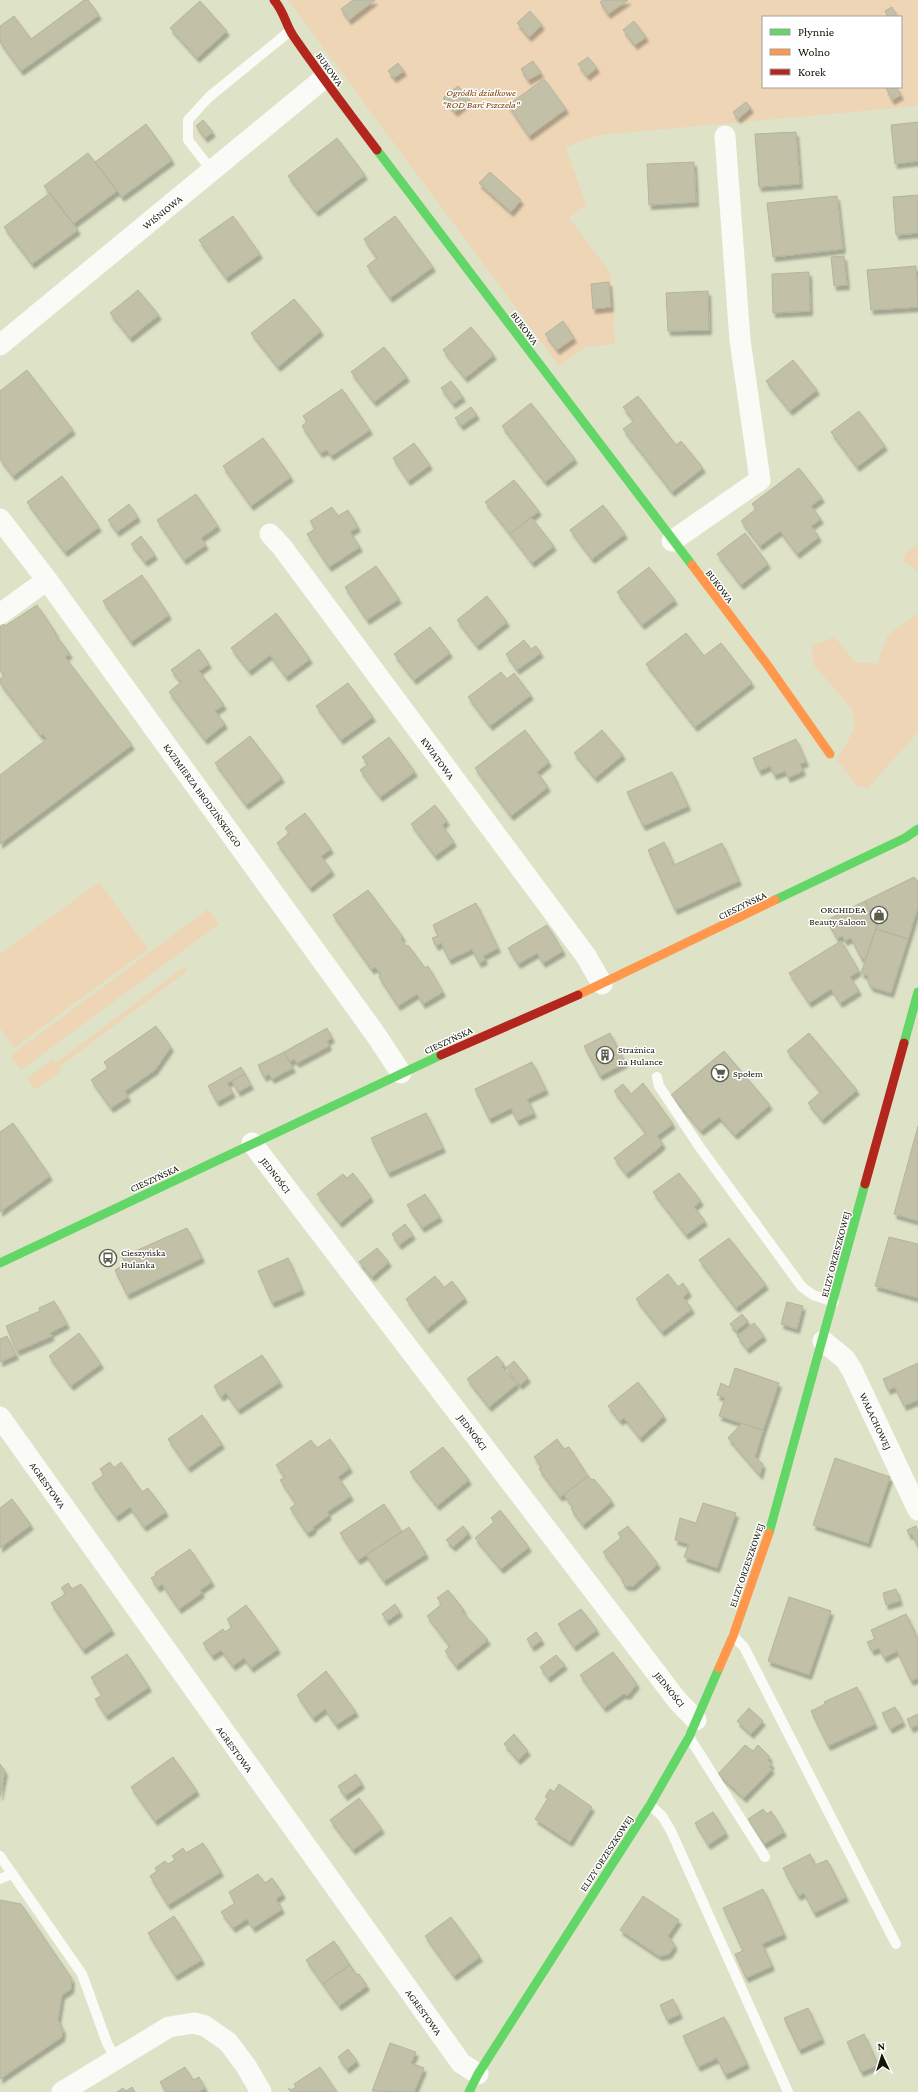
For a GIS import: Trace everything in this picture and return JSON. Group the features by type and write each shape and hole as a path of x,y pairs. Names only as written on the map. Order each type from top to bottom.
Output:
{"street":[{"name":"BUKOWA","path":"274,0 283,11 290,31 323,79 766,663 830,754"},
{"name":"WIŚNIOWA","path":"0,344 323,79"},
{"path":"672,541 760,480 740,340 725,136"},
{"name":"KAZIMIERZA BRODZIŃSKIEGO","path":"0,519 47,580 402,1073"},
{"name":"KWIATOWA","path":"270,534 282,547 586,956 602,984"},
{"path":"0,614 47,580"},
{"path":"905,838 918,824"},
{"name":"CIESZYŃSKA","path":"0,1263 402,1073 602,984 905,838 918,830"},
{"path":"905,838 918,835"},
{"name":"ELIZY ORZESZKOWEJ","path":"474,2083 650,1805 692,1729 732,1636 762,1557 834,1302 918,992"},
{"name":"JEDNOŚCI","path":"252,1143 677,1700 692,1729"},
{"name":"WAŁACHOWEJ","path":"823,1341 845,1359 852,1370 918,1510"},
{"name":"AGRESTOWA","path":"0,1417 474,2083"},
{"path":"62,2092 169,2027 194,2023 204,2026 228,2042 246,2066 261,2092"}],"lane":[{"path":"212,171 188,140 188,120 209,97 290,31"},
{"path":"657,1077 658,1086 701,1149 802,1287 813,1295 834,1302"},
{"path":"732,1636 744,1647 896,1944"},
{"path":"692,1729 765,1857"},
{"path":"650,1805 662,1816 670,1831 788,2092"},
{"path":"0,1856 82,1974 107,2043 116,2059"},
{"path":"0,1878 12,1874"}],"green space":[{"name":"Ogródki działkowe \"ROD Barć Pszczela\"","path":"288,0 918,0 918,106 599,135 566,147 586,205 569,218 611,274 615,344 585,347 559,366"},
{"path":"918,545 918,570 916,571 903,560 906,552"},
{"path":"918,613 918,732 868,788 857,786 837,760 855,728 852,709 813,664 812,645 835,637 855,662 877,664 888,635"},
{"path":"99,882 148,949 14,1048 0,1028 0,954"},
{"path":"208,909 219,924 21,1070 10,1056"},
{"path":"184,967 187,971 59,1067 61,1071 35,1090 27,1078 53,1059 56,1063"}],"building":[{"path":"84,0 88,0 99,15 21,71 0,42 0,26 14,16 31,39"},
{"path":"353,0 375,0 349,20 341,9"},
{"path":"603,0 628,0 608,14 600,2"},
{"path":"200,1 227,31 197,58 170,28"},
{"path":"892,7 896,16 888,16 885,11"},
{"path":"530,11 542,25 529,37 517,23"},
{"path":"634,21 646,37 635,45 623,30"},
{"path":"588,57 597,68 587,76 578,64"},
{"path":"533,61 541,73 528,80 521,69"},
{"path":"398,63 404,71 394,78 388,71"},
{"path":"544,79 566,109 529,136 508,105"},
{"path":"458,86 470,100 455,112 443,98"},
{"path":"886,88 897,88 901,95 892,100"},
{"path":"746,102 751,108 738,119 733,112"},
{"path":"203,120 213,132 205,138 196,126"},
{"path":"918,122 918,161 895,164 891,125"},
{"path":"146,124 172,160 122,197 95,162"},
{"path":"796,132 800,184 759,187 755,134"},
{"path":"337,138 365,175 316,212 288,176"},
{"path":"88,153 117,191 73,224 44,186"},
{"path":"694,162 696,202 649,205 647,164"},
{"path":"490,172 521,200 511,212 479,183"},
{"path":"50,193 78,230 32,264 4,227"},
{"path":"918,195 918,233 896,235 893,197"},
{"path":"837,196 843,249 773,257 767,203"},
{"path":"233,216 260,254 226,278 199,240"},
{"path":"395,216 433,267 390,298 367,266 377,258 364,239"},
{"path":"844,256 847,285 834,286 831,257"},
{"path":"916,266 918,307 871,310 867,270"},
{"path":"809,272 810,311 773,313 772,274"},
{"path":"609,282 611,307 593,309 591,284"},
{"path":"138,290 159,315 130,338 110,313"},
{"path":"708,291 709,330 668,331 666,293"},
{"path":"294,299 321,331 278,367 251,333"},
{"path":"563,321 574,338 557,350 545,334"},
{"path":"471,327 494,355 465,378 443,350"},
{"path":"384,347 407,377 374,402 351,372"},
{"path":"793,360 817,390 790,411 766,381"},
{"path":"27,370 73,430 13,476 0,459 0,391"},
{"path":"451,381 463,397 453,404 441,388"},
{"path":"342,389 370,430 331,456 327,450 320,453 302,426 307,422 303,416"},
{"path":"638,396 676,445 681,441 703,468 672,492 623,429 634,421 623,407"},
{"path":"531,403 575,459 545,482 502,426"},
{"path":"471,407 477,415 461,426 455,418"},
{"path":"859,411 885,446 857,467 831,432"},
{"path":"263,438 291,477 251,506 223,466"},
{"path":"414,443 430,465 408,481 393,458"},
{"path":"799,468 822,498 811,506 821,519 811,526 819,537 797,554 780,531 760,546 741,521 756,509 752,504"},
{"path":"62,476 99,527 65,552 27,502"},
{"path":"514,480 539,511 510,534 485,502"},
{"path":"196,494 218,526 201,538 206,545 184,560 157,520"},
{"path":"129,504 138,517 117,532 108,520"},
{"path":"603,505 625,534 592,559 570,530"},
{"path":"332,507 338,516 348,510 358,527 350,532 360,547 329,567 307,534 315,529 310,521"},
{"path":"531,517 554,546 532,563 510,534"},
{"path":"745,533 768,564 741,585 717,554"},
{"path":"141,536 155,555 145,562 131,544"},
{"path":"376,566 399,599 367,620 345,587"},
{"path":"649,567 675,600 642,625 617,592"},
{"path":"142,575 169,615 131,642 103,601"},
{"path":"487,596 507,622 477,646 457,620"},
{"path":"37,605 56,633 55,634 70,654 65,657 132,745 0,844 0,775 47,739 43,734 41,736 0,683 0,679 4,676 0,670 0,627 4,624 5,626"},
{"path":"276,613 310,659 286,677 270,655 249,671 231,648"},
{"path":"430,627 450,653 414,680 394,654"},
{"path":"686,633 704,656 721,643 752,683 695,727 646,664"},
{"path":"524,640 531,649 536,646 541,653 517,670 506,654"},
{"path":"199,649 209,664 199,671 224,705 215,711 225,724 205,740 169,692 181,682 171,670"},
{"path":"501,672 507,679 514,673 531,695 490,726 468,697"},
{"path":"348,683 373,717 341,740 316,706"},
{"path":"525,730 549,762 537,772 548,787 511,816 475,768"},
{"path":"602,730 623,755 595,778 574,753"},
{"path":"250,736 282,778 246,805 215,763"},
{"path":"389,737 415,772 380,797 360,770 368,764 362,757"},
{"path":"796,739 806,762 800,764 803,771 788,778 785,771 774,775 770,766 759,771 753,758"},
{"path":"672,772 688,806 643,826 627,792"},
{"path":"435,805 447,821 442,825 454,842 435,856 411,824"},
{"path":"305,813 331,849 321,856 332,871 310,888 277,843 289,833 285,828"},
{"path":"664,842 674,865 722,843 739,881 675,910 648,850"},
{"path":"914,877 918,881 918,907 908,939 876,929 877,925 865,901"},
{"path":"368,890 403,937 401,939 407,947 408,945 425,968 428,966 443,992 423,1004 417,994 398,1006 379,977 381,974 375,967 372,970 333,915"},
{"path":"865,901 877,925 866,959 861,958 851,938 845,941 842,936 837,939 827,920"},
{"path":"476,903 498,948 483,956 485,960 479,963 472,949 449,960 441,943 436,946 432,938 438,936 433,925"},
{"path":"547,925 563,951 543,963 537,953 518,964 508,948"},
{"path":"876,929 908,939 891,993 871,987 867,980 868,976 861,973"},
{"path":"841,941 859,971 850,977 859,991 840,1003 831,989 809,1003 789,973"},
{"path":"156,1026 171,1047 155,1070 125,1091 128,1097 111,1108 91,1080 108,1068 104,1062"},
{"path":"327,1028 332,1038 327,1041 329,1046 297,1063 294,1059 290,1062 284,1052"},
{"name":"Strażnica na Hulance","path":"610,1033 625,1063 600,1076 584,1046"},
{"path":"809,1033 857,1090 822,1120 808,1103 821,1092 787,1051"},
{"name":"Społem","path":"724,1051 770,1105 735,1135 719,1117 701,1131 671,1095"},
{"path":"284,1052 293,1068 272,1079 269,1074 264,1077 258,1065"},
{"path":"532,1062 546,1090 527,1099 534,1113 517,1121 511,1108 489,1119 475,1089"},
{"path":"241,1067 245,1074 227,1083 233,1093 217,1102 208,1086"},
{"path":"245,1074 251,1085 238,1092 232,1081"},
{"path":"643,1083 673,1124 657,1136 663,1144 626,1174 614,1158 646,1133 614,1091 623,1084 631,1094"},
{"path":"426,1113 443,1148 388,1173 371,1138"},
{"path":"13,1123 50,1176 0,1212 0,1132"},
{"path":"918,1126 918,1221 894,1214"},
{"path":"353,1173 371,1197 340,1223 317,1194 343,1174 347,1178"},
{"path":"679,1173 701,1201 694,1207 705,1221 686,1235 653,1192"},
{"path":"425,1194 440,1217 422,1228 407,1205"},
{"path":"405,1224 413,1235 399,1245 392,1234"},
{"path":"187,1228 202,1258 127,1295 115,1270 126,1264 122,1257"},
{"path":"889,1237 918,1244 918,1298 875,1286"},
{"path":"729,1238 766,1285 736,1308 699,1260"},
{"path":"377,1248 389,1262 372,1277 359,1262"},
{"path":"288,1258 302,1290 272,1303 258,1271"},
{"path":"668,1274 678,1287 683,1283 689,1292 683,1297 692,1309 662,1332 636,1299"},
{"path":"435,1276 443,1286 442,1289 452,1281 465,1298 427,1329 406,1299"},
{"path":"54,1301 67,1324 50,1333 52,1336 17,1351 6,1326 40,1311 39,1308"},
{"path":"787,1302 803,1306 797,1329 781,1324"},
{"path":"742,1314 748,1321 736,1331 730,1324"},
{"path":"754,1323 764,1336 747,1349 737,1336"},
{"path":"79,1333 101,1364 71,1386 49,1356"},
{"path":"7,1336 16,1355 0,1362 0,1339"},
{"path":"262,1355 280,1382 238,1410 226,1393 221,1397 214,1386"},
{"path":"497,1356 504,1364 502,1367 517,1384 489,1407 467,1379"},
{"path":"514,1361 528,1378 520,1385 506,1368"},
{"path":"918,1363 918,1400 904,1406 895,1387 888,1390 883,1379"},
{"path":"735,1368 779,1383 763,1430 719,1416 725,1398 717,1395 721,1383 729,1387"},
{"path":"638,1382 664,1416 640,1438 624,1418 620,1421 608,1406"},
{"path":"202,1415 222,1444 188,1468 168,1439"},
{"path":"742,1423 763,1430 755,1457 763,1464 760,1475 728,1438"},
{"path":"330,1439 350,1468 338,1477 351,1496 327,1512 329,1515 313,1527 314,1529 307,1533 290,1508 296,1504 280,1480 285,1477 276,1465 311,1440 317,1448"},
{"path":"557,1439 564,1449 569,1447 588,1476 560,1497 539,1469 542,1467 534,1457"},
{"path":"443,1447 469,1480 437,1506 410,1472"},
{"path":"835,1458 890,1477 868,1543 813,1525"},
{"path":"110,1462 114,1468 121,1462 142,1492 148,1488 166,1512 144,1527 130,1507 116,1517 92,1483 104,1475 100,1469"},
{"path":"588,1476 592,1480 594,1479 612,1501 583,1525 571,1509 573,1507 564,1495"},
{"path":"12,1499 31,1525 0,1548 0,1508"},
{"path":"703,1503 736,1513 717,1568 684,1557 689,1544 675,1540 680,1518 696,1523"},
{"path":"384,1504 402,1532 358,1560 340,1533"},
{"path":"500,1510 529,1547 501,1569 475,1538 494,1522 491,1518"},
{"path":"463,1526 469,1533 453,1547 446,1540"},
{"path":"628,1526 658,1564 633,1586 626,1586 622,1582 623,1579 603,1552 621,1538 618,1533"},
{"path":"916,1526 918,1532 918,1547 912,1534 909,1535 907,1530"},
{"path":"409,1527 426,1554 384,1581 366,1555"},
{"path":"190,1549 212,1582 200,1590 202,1593 179,1609 162,1584 158,1588 151,1578 156,1575 155,1573"},
{"path":"68,1583 72,1589 81,1584 112,1630 83,1650 51,1603 66,1594 61,1588"},
{"path":"896,1589 900,1601 886,1605 883,1593"},
{"path":"448,1590 464,1610 462,1611 488,1640 456,1666 445,1651 450,1646 427,1616 442,1604 437,1598"},
{"path":"789,1597 831,1611 809,1675 768,1661"},
{"path":"395,1604 400,1612 387,1621 382,1614"},
{"path":"246,1605 278,1649 251,1668 244,1658 233,1666 221,1650 212,1656 203,1643 223,1629 225,1632 232,1627 227,1619"},
{"path":"581,1609 597,1630 574,1647 558,1624"},
{"path":"906,1614 918,1639 918,1678 911,1681 897,1651 884,1658 879,1648 872,1651 867,1642 875,1639 871,1630"},
{"path":"536,1632 542,1640 532,1647 527,1639"},
{"path":"613,1652 637,1684 628,1695 623,1694 604,1708 580,1675"},
{"path":"127,1654 149,1687 106,1716 95,1699 102,1695 91,1677"},
{"path":"556,1655 565,1665 548,1678 540,1667"},
{"path":"326,1671 356,1712 336,1725 325,1709 313,1718 297,1695"},
{"path":"857,1687 875,1724 828,1746 811,1711 825,1704 824,1702"},
{"path":"895,1707 903,1722 890,1729 882,1713"},
{"path":"749,1708 763,1721 751,1734 737,1721"},
{"path":"918,1714 918,1725 911,1728 907,1719"},
{"path":"514,1734 528,1751 518,1760 504,1744"},
{"path":"745,1745 753,1751 758,1745 770,1757 768,1760 772,1764 769,1767 772,1769 744,1798 718,1774"},
{"path":"173,1757 197,1791 155,1821 131,1787"},
{"path":"0,1764 5,1771 0,1796"},
{"path":"356,1774 362,1784 345,1796 338,1786"},
{"path":"559,1784 592,1807 570,1842 535,1819 548,1798 545,1797 550,1789 554,1792"},
{"path":"359,1798 382,1829 353,1850 330,1820"},
{"path":"763,1809 767,1814 771,1811 784,1832 764,1844 748,1819"},
{"path":"713,1812 726,1833 708,1845 695,1823"},
{"path":"203,1843 221,1872 168,1905 150,1876 157,1871 155,1868 165,1861 168,1864 175,1860 172,1856 183,1848 186,1853"},
{"path":"810,1854 815,1865 827,1860 846,1897 814,1913 804,1893 798,1896 783,1868"},
{"path":"258,1874 265,1883 272,1878 283,1894 276,1899 282,1909 253,1928 247,1919 233,1928 221,1912 235,1903 229,1892"},
{"path":"763,1889 784,1934 762,1944 772,1966 746,1978 735,1954 743,1951 723,1908"},
{"path":"643,1896 679,1920 668,1936 674,1943 674,1947 669,1954 660,1956 620,1930"},
{"path":"0,1900 21,1904 72,1979 71,1989 62,1995 58,2020 63,2030 62,2037 0,2079"},
{"path":"174,1916 202,1960 175,1976 148,1933"},
{"path":"451,1917 480,1957 454,1976 425,1936"},
{"path":"334,1941 350,1965 323,1984 306,1960"},
{"path":"350,1965 357,1975 359,1974 367,1986 339,2006 323,1984"},
{"path":"673,1999 680,2014 667,2020 660,2005"},
{"path":"808,2008 822,2039 799,2050 784,2018"},
{"path":"724,2017 747,2064 725,2075 717,2058 698,2067 683,2036"},
{"path":"864,2034 878,2065 861,2072 847,2042"},
{"path":"390,2043 416,2052 411,2063 424,2068 414,2092 372,2091"},
{"path":"348,2049 357,2061 347,2069 338,2057"},
{"path":"185,2067 193,2080 199,2077 205,2088 200,2091 201,2092 166,2092 160,2082"},
{"path":"320,2067 337,2092 291,2092 288,2088 291,2090 296,2087 294,2084"},
{"path":"132,2087 135,2092 117,2092 123,2088 126,2091"}],"traffic: fast":[{"path":"377,150 692,565"},
{"path":"775,900 905,838 918,829"},
{"path":"904,1043 918,992"},
{"path":"0,1263 441,1055"},
{"path":"769,1533 865,1184"},
{"path":"469,2092 478,2074 650,1805 689,1737 719,1668"}],"traffic: slow":[{"path":"692,565 766,663 830,754"},
{"path":"578,995 775,900"},
{"path":"719,1668 733,1636 769,1533"}],"traffic: jam":[{"path":"274,0 294,37 377,150"},
{"path":"441,1055 578,995"},
{"path":"865,1184 904,1043"}],"place":[{"name":"ORCHIDEA Beauty Saloon","path":"879,915"},
{"name":"Strażnica na Hulance","path":"605,1055"},
{"name":"Społem","path":"720,1073"},
{"name":"Cieszyńska Hulanka","path":"108,1258"}]}
